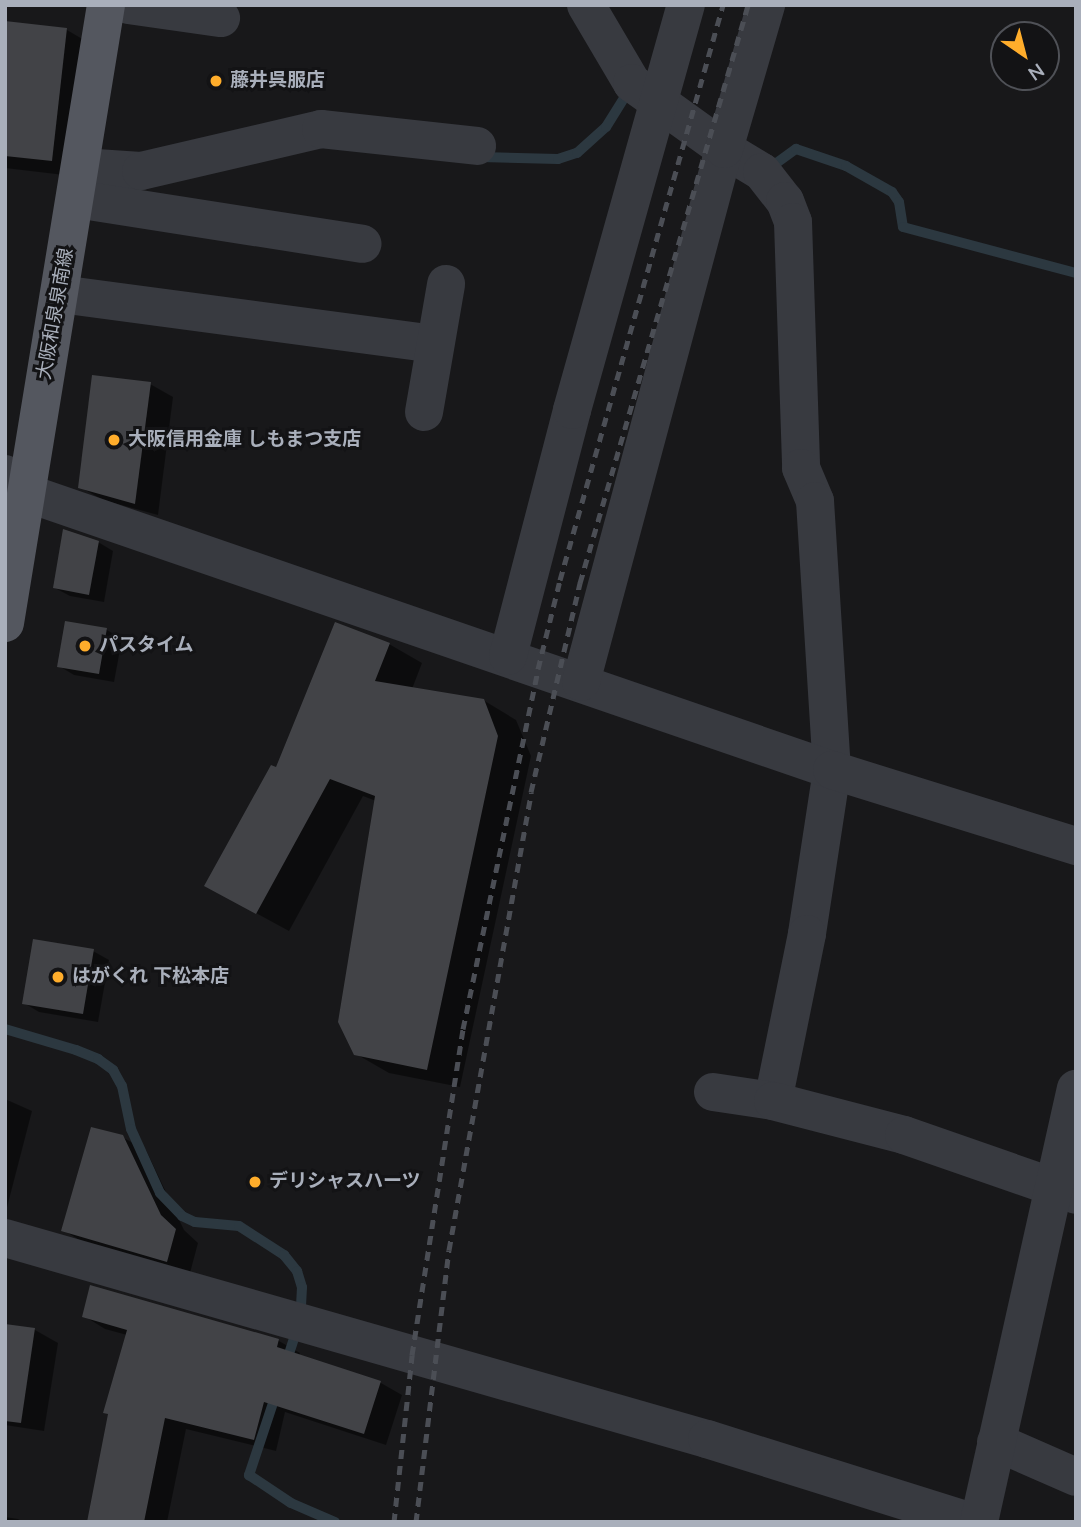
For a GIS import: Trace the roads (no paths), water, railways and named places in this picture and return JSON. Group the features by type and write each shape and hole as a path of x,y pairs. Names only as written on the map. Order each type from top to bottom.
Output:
{"main road":[{"name":"大阪和泉泉南線","path":"5,623 15,483 60,294 107,5"}],"street":[{"path":"128,5 221,18"},
{"path":"586,5 632,83 724,149 762,172 785,201 793,222 801,468 815,501 832,770 807,934 773,1101"},
{"path":"508,656 572,410 686,5"},
{"path":"581,682 724,149 766,5"},
{"path":"78,183 321,129 477,146"},
{"path":"78,183 362,244"},
{"path":"424,412 446,284"},
{"path":"60,294 435,344"},
{"path":"15,483 832,770 1076,846"},
{"path":"979,1522 996,1442 1065,1191 1076,1089"},
{"path":"713,1092 773,1101 904,1135 1065,1191"},
{"path":"5,1238 694,1435 972,1522"},
{"path":"996,1442 1076,1477"}],"waterway":[{"path":"481,157 558,159 577,153 606,127 625,96"},
{"path":"771,167 796,149 846,166 892,192 899,202 903,227 1076,273"},
{"path":"5,1029 76,1050 98,1059 113,1070 122,1086 131,1129 160,1193 182,1216 195,1222 239,1226 284,1255 297,1271 302,1287 301,1306"},
{"path":"286,1363 296,1332"},
{"path":"277,1391 249,1475 291,1503 335,1522"}],"railway":[{"path":"394,1522 412,1355 463,1029 538,669 560,580 723,5"},
{"path":"416,1522 449,1250 531,792 580,583 748,5"}],"place":[{"name":"藤井呉服店","path":"216,81"},
{"name":"大阪信用金庫 しもまつ支店","path":"114,440"},
{"name":"パスタイム","path":"85,646"},
{"name":"はがくれ 下松本店","path":"58,977"},
{"name":"デリシャスハーツ","path":"255,1182"}]}
